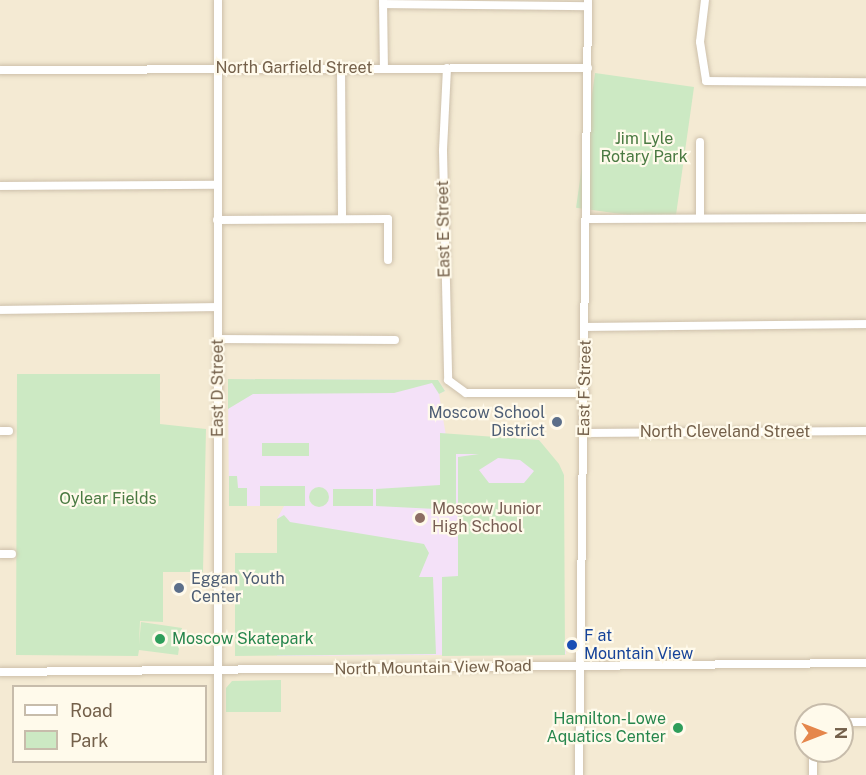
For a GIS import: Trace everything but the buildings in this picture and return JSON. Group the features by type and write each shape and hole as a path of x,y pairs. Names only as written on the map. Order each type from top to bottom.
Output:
{"street":[{"name":"East D Street","path":"218,0 218,775"},
{"path":"705,0 700,42 704,76 735,83 866,82"},
{"path":"384,68 383,2 588,3"},
{"name":"East F Street","path":"579,775 588,219 588,3"},
{"path":"341,68 342,219"},
{"name":"East E Street","path":"447,68 446,369 454,387 466,393 585,393"},
{"name":"North Garfield Street","path":"0,70 588,69"},
{"path":"700,142 700,218"},
{"path":"0,186 217,185"},
{"path":"588,219 866,218"},
{"path":"217,220 388,219 388,260"},
{"path":"0,310 217,307"},
{"path":"586,327 866,324"},
{"path":"218,339 395,340"},
{"name":"North Cleveland Street","path":"584,433 866,431"},
{"path":"0,554 12,554"},
{"name":"North Mountain View Road","path":"0,672 866,663"}],"shaded area":[{"path":"0,0 866,0 866,775 0,775"},
{"name":"Moscow Junior High School","path":"228,379 438,380 445,391 439,394 446,436 539,440 564,475 561,621 566,654 277,656 277,519 284,506 229,506"}],"green space":[{"name":"Jim Lyle Rotary Park","path":"595,73 694,87 675,222 576,208"},
{"name":"Oylear Fields","path":"17,374 160,374 160,424 206,429 203,572 163,572 163,622 140,621 139,645 141,622 182,628 178,655 139,650 138,656 16,655"},
{"path":"228,379 438,380 445,391 439,394 432,383 394,393 253,394 228,409"},
{"path":"440,433 539,440 559,464 564,475 565,655 442,656 442,577 458,576 458,457 479,454 456,454 456,510 376,506 376,489 440,485","holes":["498,458 520,460 534,471 524,483 489,483 479,470"]},
{"path":"262,443 309,443 309,456 262,456"},
{"path":"229,476 237,476 238,488 247,488 247,506 229,506"},
{"path":"260,486 305,486 305,506 260,506"},
{"path":"319,487 326,490 329,497 326,504 319,507 312,504 309,497 312,490"},
{"path":"333,489 373,489 373,506 333,506"},
{"path":"284,515 290,522 424,544 429,553 419,577 433,577 436,654 235,656 235,553 277,553 277,519"},
{"path":"281,680 281,712 226,712 226,688 232,681"}],"place":[{"name":"Moscow School District","path":"557,422"},
{"name":"Moscow Junior High School","path":"420,518"},
{"name":"Eggan Youth Center","path":"179,588"},
{"name":"Moscow Skatepark","path":"160,639"},
{"name":"F at Mountain View","path":"572,645"},
{"name":"Hamilton-Lowe Aquatics Center","path":"678,728"}]}
